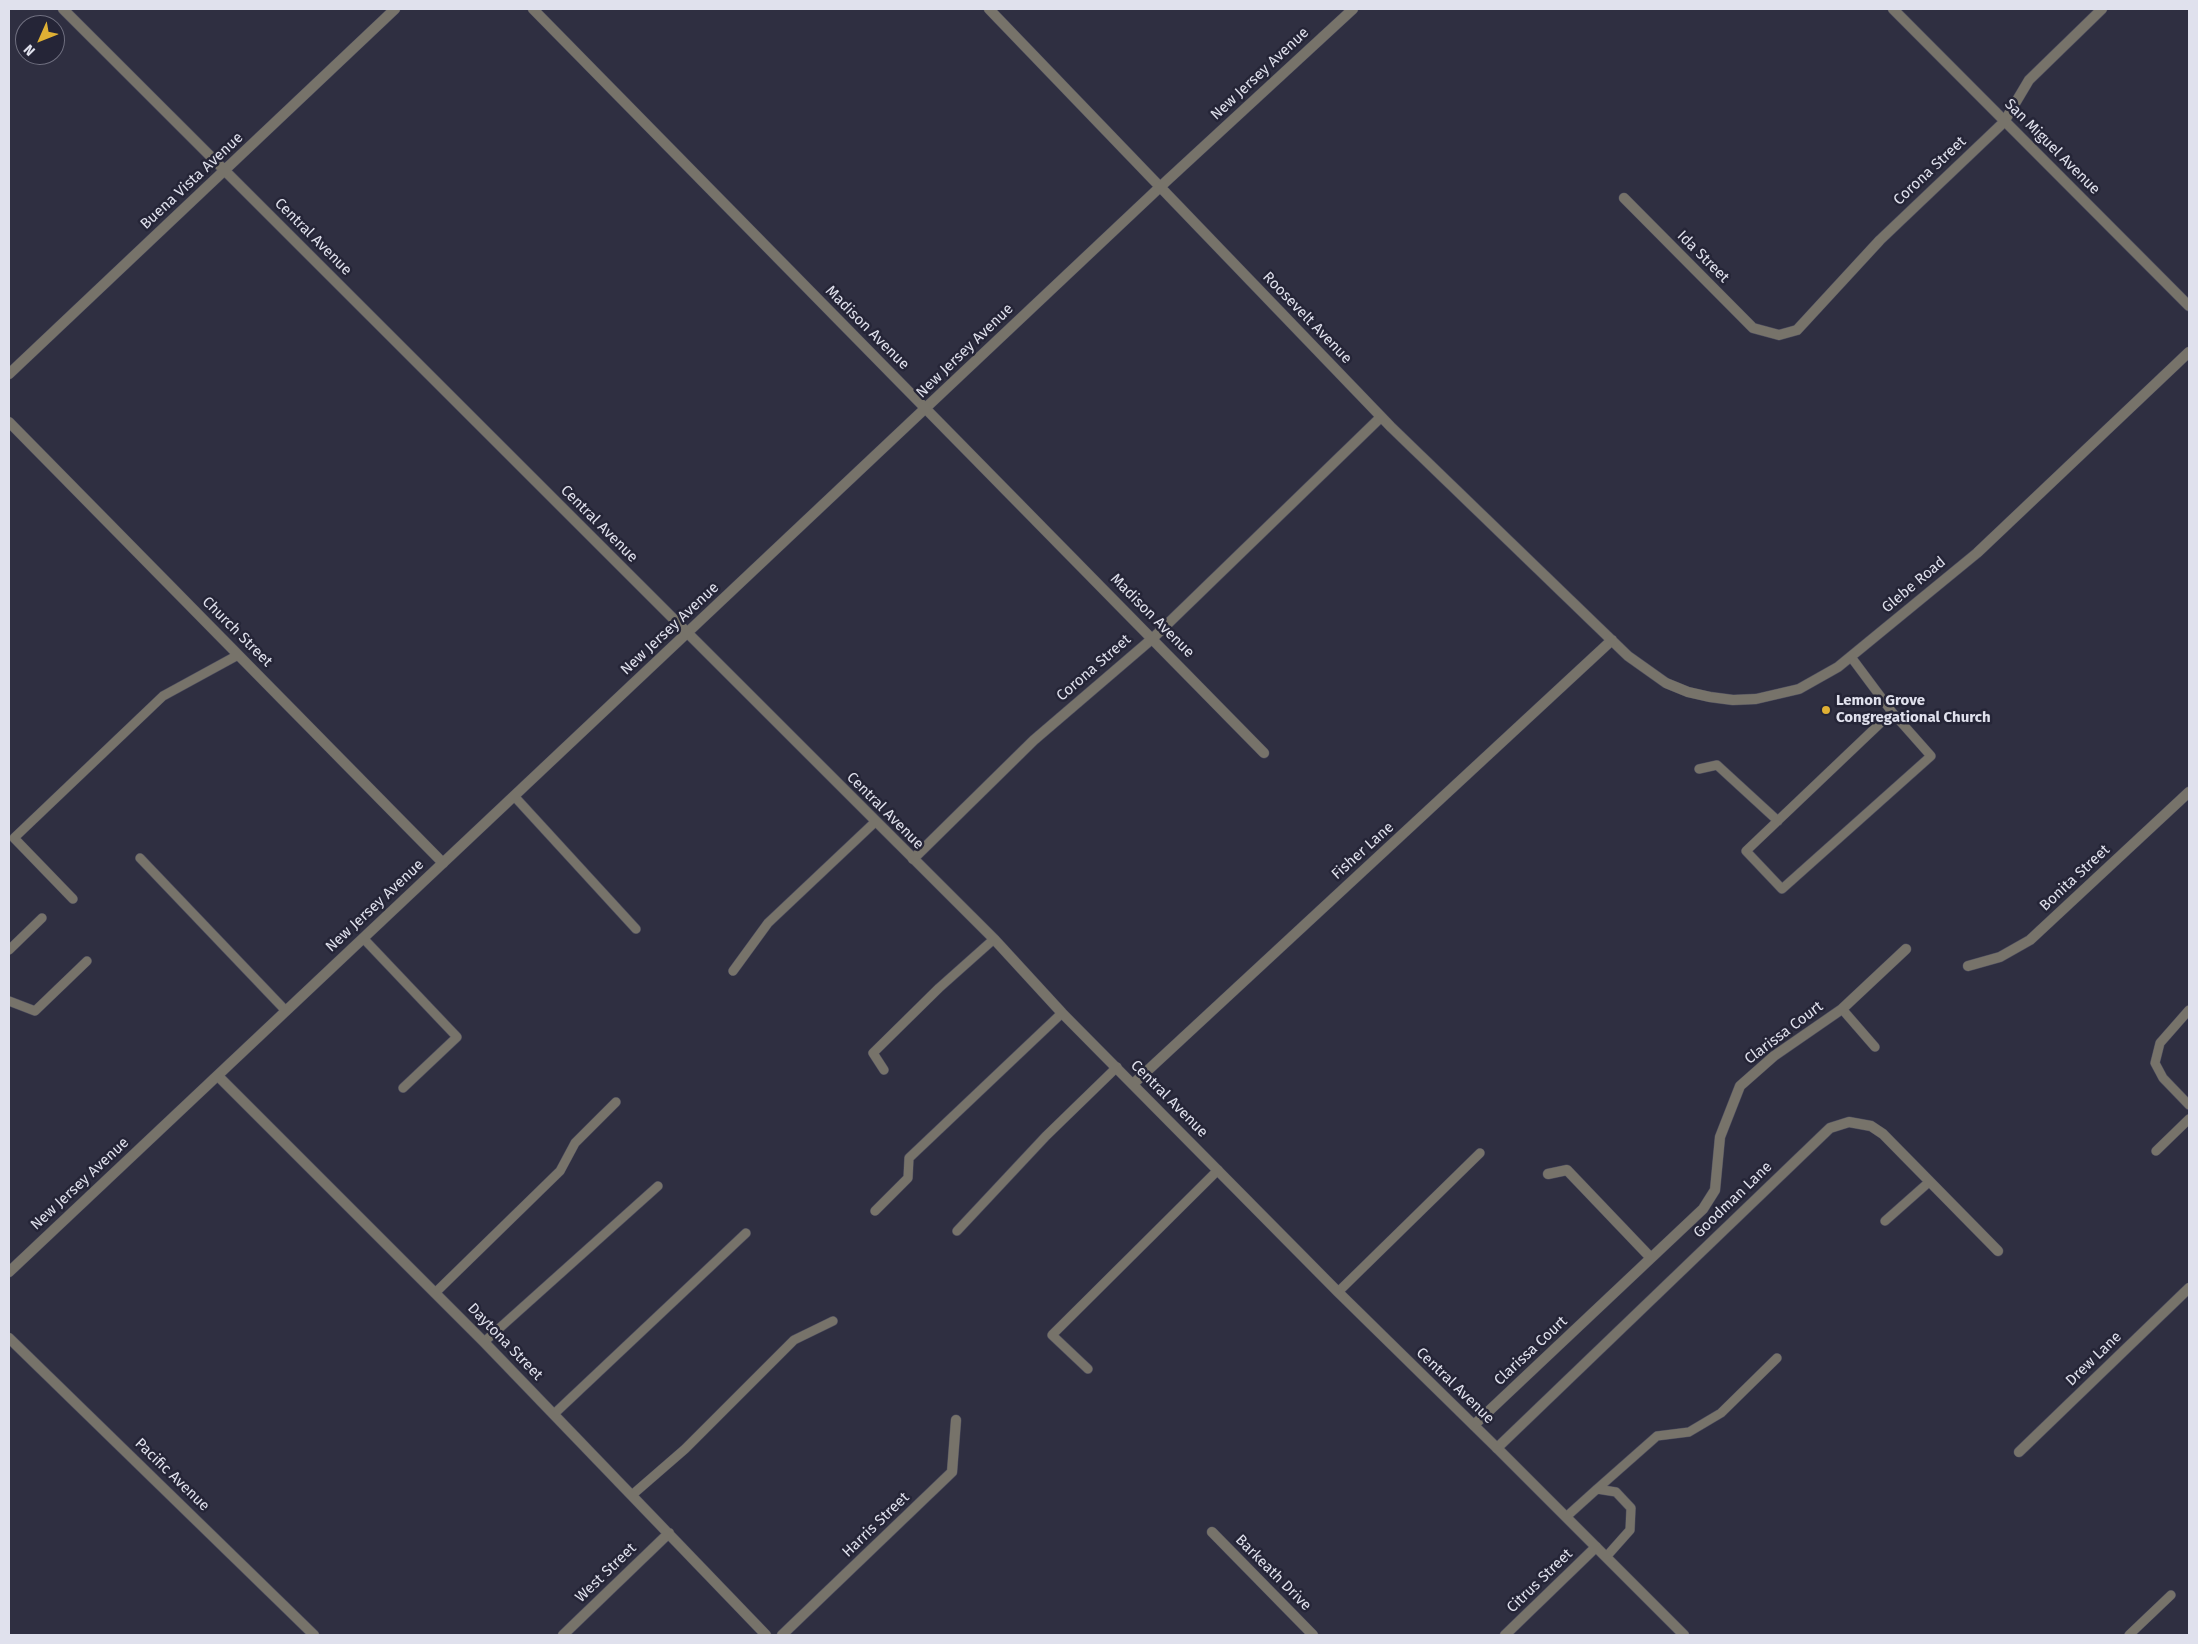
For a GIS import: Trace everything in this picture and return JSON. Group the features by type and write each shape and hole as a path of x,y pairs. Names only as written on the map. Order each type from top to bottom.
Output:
{"street":[{"name":"Central Avenue","path":"63,9 994,939 1062,1013 1338,1292 1684,1635"},
{"name":"Buena Vista Avenue","path":"9,374 395,9"},
{"name":"Madison Avenue","path":"534,9 1264,753"},
{"name":"Roosevelt Avenue","path":"989,9 1382,416 1612,640"},
{"name":"New Jersey Avenue","path":"9,1272 1160,187 1353,9"},
{"name":"San Miguel Avenue","path":"1893,9 2189,306"},
{"name":"Corona Street","path":"1765,332 1779,335 1796,330 1880,240 2004,122 2029,80 2102,9"},
{"name":"Ida Street","path":"1624,198 1753,328 1765,332"},
{"name":"Glebe Road","path":"1612,640 1628,656 1666,682 1703,695 1734,700 1756,699 1799,689 1819,679 1851,657 1977,553 2189,352"},
{"name":"Corona Street","path":"913,859 1034,740 1152,638 1382,416"},
{"name":"Church Street","path":"9,422 443,863"},
{"name":"Fisher Lane","path":"1133,1084 1612,640"},
{"name":"Bonita Street","path":"1968,966 2000,957 2030,940 2189,792"},
{"name":"Clarissa Court","path":"1474,1425 1703,1209 1715,1190 1720,1137 1740,1086 1774,1056 1842,1009 1906,949"},
{"name":"Daytona Street","path":"218,1076 484,1342 766,1635"},
{"name":"Goodman Lane","path":"1497,1448 1830,1128 1849,1122 1871,1126 1883,1134 1998,1251"},
{"path":"1548,1174 1567,1170 1651,1258"},
{"name":"Drew Lane","path":"2019,1452 2189,1288"},
{"name":"Pacific Avenue","path":"9,1338 314,1635"},
{"name":"Harris Street","path":"782,1635 952,1472 956,1420"},
{"name":"Barkeath Drive","path":"1212,1532 1313,1635"},
{"name":"West Street","path":"562,1635 669,1533"},
{"name":"Citrus Street","path":"1505,1635 1596,1547"}],"lane":[{"path":"73,898 14,838 163,696 238,655"},
{"path":"1851,657 1892,712 1931,756 1782,889 1746,851 1892,712"},
{"path":"1699,769 1717,765 1778,821"},
{"path":"514,796 636,928"},
{"path":"733,970 768,923 875,822"},
{"path":"140,858 286,1011"},
{"path":"9,950 42,918"},
{"path":"363,938 457,1038 403,1088"},
{"path":"884,1070 873,1053 938,988 994,939"},
{"path":"9,1002 35,1011 87,961"},
{"path":"1842,1009 1875,1047"},
{"path":"2189,1010 2160,1043 2155,1063 2163,1078 2189,1105"},
{"path":"875,1210 908,1178 909,1158 1062,1013"},
{"path":"957,1231 1046,1136 1117,1067"},
{"path":"435,1293 560,1171 575,1143 616,1102"},
{"path":"2156,1152 2189,1119"},
{"path":"1338,1292 1480,1153"},
{"path":"1088,1369 1052,1334 1218,1170"},
{"path":"1885,1221 1929,1182"},
{"path":"484,1342 658,1186"},
{"path":"554,1414 746,1233"},
{"path":"632,1495 685,1450 794,1340 833,1321"},
{"path":"1566,1516 1657,1436 1689,1432 1721,1413 1778,1358"},
{"path":"1597,1489 1616,1492 1631,1508 1630,1530 1606,1557"},
{"path":"2128,1635 2170,1596"}],"place":[{"name":"Lemon Grove Congregational Church","path":"1826,710"}]}
